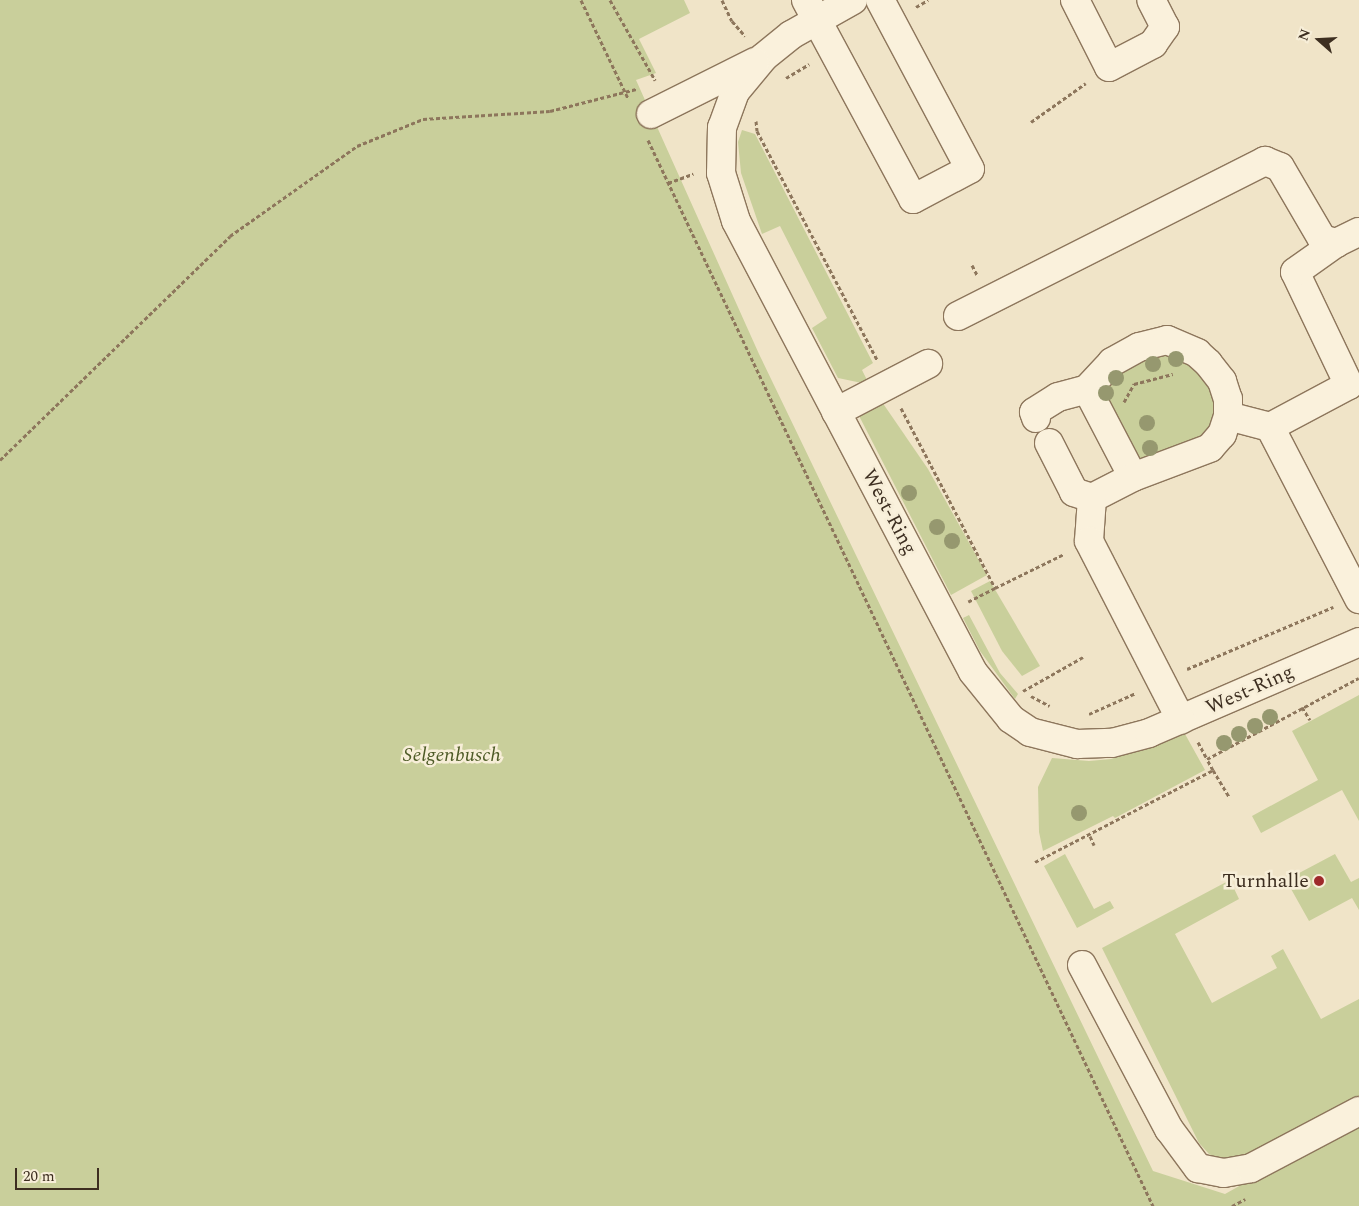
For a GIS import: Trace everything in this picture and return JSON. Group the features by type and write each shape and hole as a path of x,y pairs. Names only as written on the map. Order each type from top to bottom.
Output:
{"street":[{"name":"West-Ring","path":"853,0 811,10 791,35 763,58 735,92 722,127 721,173 736,221 973,672 1011,719 1030,732 1077,744 1112,743 1149,734 1359,642"},
{"path":"1074,0 1109,67 1153,44 1165,27 1151,0"},
{"path":"811,10 913,199 970,169 886,10"},
{"path":"650,115 763,58"},
{"path":"958,316 1265,162 1280,167 1316,232 1329,243 1348,238"},
{"path":"1228,416 1270,427 1349,385 1295,272 1348,238"},
{"path":"1036,418 1034,412 1050,402 1086,389 1112,362 1152,342 1167,340 1180,344 1208,363 1222,381 1228,399 1228,416 1222,434 1210,448 1133,477 1092,498 1074,492 1049,443"},
{"path":"836,412 928,364"},
{"path":"1086,389 1133,477"},
{"path":"1270,427 1359,599"},
{"path":"1092,498 1089,541 1181,720"},
{"path":"1082,964 1169,1128 1198,1168 1224,1173 1251,1168 1359,1111"}],"path":[{"path":"581,0 625,92 650,115"},
{"path":"610,0 650,115 1153,1206"},
{"path":"722,0 732,21 763,58"},
{"path":"886,10 928,0"},
{"path":"781,83 834,50"},
{"path":"1031,122 1109,67"},
{"path":"0,460 230,236 357,146 423,119 550,111 625,92"},
{"path":"757,115 757,131 995,588"},
{"path":"1125,410 1124,402 1134,384 1191,371 1208,363"},
{"path":"943,614 1089,541"},
{"path":"1011,719 1022,691 1083,657"},
{"path":"1229,797 1207,759 1359,678"},
{"path":"1302,707 1310,720"},
{"path":"1035,862 1090,836 1213,770"},
{"path":"1090,836 1094,845"}],"green space":[{"name":"Selgenbusch","path":"0,0 684,0 690,13 639,39 656,73 636,80 759,354 1153,1171 1225,1194 1359,1119 1359,1206 0,1206"},
{"path":"742,130 755,134 873,363 862,370 867,380 862,383 838,378 812,328 827,318 780,226 762,234 741,173 738,142"},
{"path":"1152,348 1195,357 1221,403 1203,444 1134,469 1092,390"},
{"path":"882,402 928,469 987,575 951,595 855,408"},
{"path":"990,581 1040,666 1022,676 1002,651 971,591"},
{"path":"969,615 1000,673 1018,694 1015,699 980,651 963,618"},
{"path":"1359,695 1359,821 1342,790 1261,833 1252,816 1318,780 1292,731"},
{"path":"1185,734 1205,770 1115,818 1113,816 1043,851 1039,832 1038,787 1052,758 1089,761 1111,759"},
{"path":"1065,854 1094,909 1110,901 1114,908 1077,928 1044,866"},
{"name":"Turnhalle","path":"1335,854 1351,882 1359,878 1359,910 1352,898 1309,921 1286,880"},
{"path":"1230,880 1239,899 1175,934 1212,1003 1277,968 1271,956 1283,949 1321,1019 1359,999 1359,1097 1249,1158 1223,1161 1209,1154 1199,1143 1102,948"}],"place":[{"name":"Turnhalle","path":"1319,881"}]}
